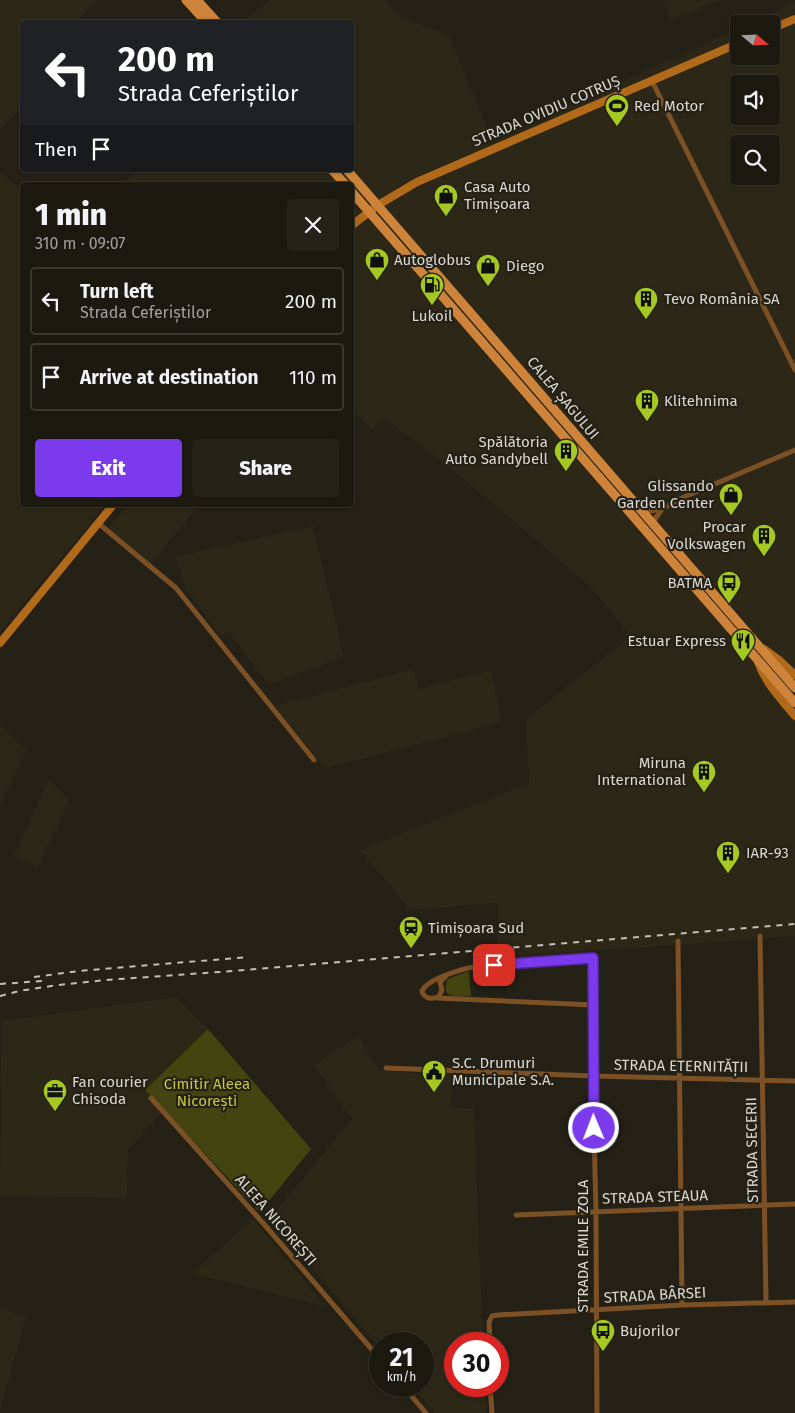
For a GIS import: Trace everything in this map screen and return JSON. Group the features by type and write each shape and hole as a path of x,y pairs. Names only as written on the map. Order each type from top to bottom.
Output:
{"main road":[{"path":"186,0 204,20"},
{"path":"197,0 215,20"},
{"path":"780,25 795,19"},
{"name":"STRADA OVIDIU COTRUȘ","path":"354,223 368,211 417,182 730,47"},
{"path":"334,172 343,182"},
{"name":"CALEA ȘAGULUI","path":"349,172 795,688"},
{"name":"CALEA ȘAGULUI","path":"354,195 795,703"},
{"path":"0,643 111,507"},
{"name":"CALEA ȘAGULUI","path":"758,646 779,660 795,675"},
{"name":"CALEA ȘAGULUI","path":"756,658 766,680 795,716"}],"street":[{"path":"652,81 794,368"},
{"path":"642,512 662,509 684,497 795,450"},
{"path":"653,525 662,509"},
{"path":"98,523 176,588 314,760"},
{"name":"STRADA SECERII","path":"760,936 766,1205 766,1302"},
{"path":"678,941 682,1305"},
{"name":"STRADA EMILE ZOLA","path":"446,976 474,967 593,958 598,1413"},
{"path":"446,976 424,987 422,992 424,996 434,998 594,1004"},
{"path":"434,998 440,995 441,980 446,976"},
{"path":"431,982 437,982 447,998"},
{"name":"STRADA ETERNITĂȚII","path":"386,1068 795,1081"},
{"name":"ALEEA NICOREȘTI","path":"151,1098 263,1223 369,1346"},
{"name":"STRADA STEAUA","path":"516,1215 795,1204"},
{"name":"STRADA BÂRSEI","path":"489,1332 489,1322 492,1316 498,1315 682,1305 795,1302"},
{"path":"412,1397 426,1413"},
{"path":"491,1397 492,1413"}],"shaded area":[{"path":"0,0 98,0 77,20 20,20 20,109 0,129"},
{"path":"270,0 386,0 398,16 449,36 493,142 730,32 730,65 780,65 780,15 767,15 795,2 795,936 497,957 498,903 410,910 360,850 529,783 526,719 631,636 589,585 447,465 384,418 372,429 354,411 354,182 124,182 135,172 354,172 354,20 245,20"},
{"path":"663,0 719,0 672,20"},
{"path":"0,172 20,188 20,507 103,507 0,632"},
{"path":"125,507 197,507 151,564 108,528"},
{"path":"313,526 344,657 268,684 229,633 219,635 187,590 176,557"},
{"path":"414,669 418,689 491,671 502,722 326,768 274,706"},
{"path":"0,724 26,750 0,806"},
{"path":"49,779 69,800 38,867 14,856"},
{"path":"175,997 208,1029 145,1090 164,1110 128,1150 127,1198 0,1196 1,1021"},
{"path":"358,1036 379,1071 453,1074 450,1108 474,1109 483,1332 444,1332 444,1397 485,1397 486,1413 434,1413 421,1397 434,1397 434,1332 369,1332 369,1335 270,1218 352,1119 314,1065"},
{"path":"253,1219 326,1307 192,1273"},
{"path":"0,1308 26,1317 0,1410"}],"green space":[{"path":"469,971 471,996 448,994 446,986 448,979"},
{"name":"Cimitir Aleea Nicorești","path":"208,1029 311,1149 260,1212 145,1090"}],"railway":[{"path":"0,996 58,985 106,980 795,924"},
{"path":"34,977 79,971 248,957"},
{"path":"0,984 42,981"}],"place":[{"name":"Red Motor","path":"617,127"},
{"name":"Casa Auto Timișoara","path":"446,217"},
{"name":"Autoglobus","path":"377,281"},
{"name":"Diego","path":"488,287"},
{"name":"Lukoil","path":"432,306"},
{"name":"Tevo România SA","path":"646,320"},
{"name":"Klitehnima","path":"647,422"},
{"name":"Spălătoria Auto Sandybell","path":"566,472"},
{"name":"Glissando Garden Center","path":"731,516"},
{"name":"Procar Volkswagen","path":"764,557"},
{"name":"BATMA","path":"729,604"},
{"name":"Estuar Express","path":"743,662"},
{"name":"Miruna International","path":"704,793"},
{"name":"IAR-93","path":"728,874"},
{"name":"Timișoara Sud","path":"411,949"},
{"name":"S.C. Drumuri Municipale S.A.","path":"434,1093"},
{"name":"Fan courier Chisoda","path":"55,1112"},
{"name":"Bujorilor","path":"603,1352"}],"route":[{"path":"494,965 593,958 594,1128"}]}
